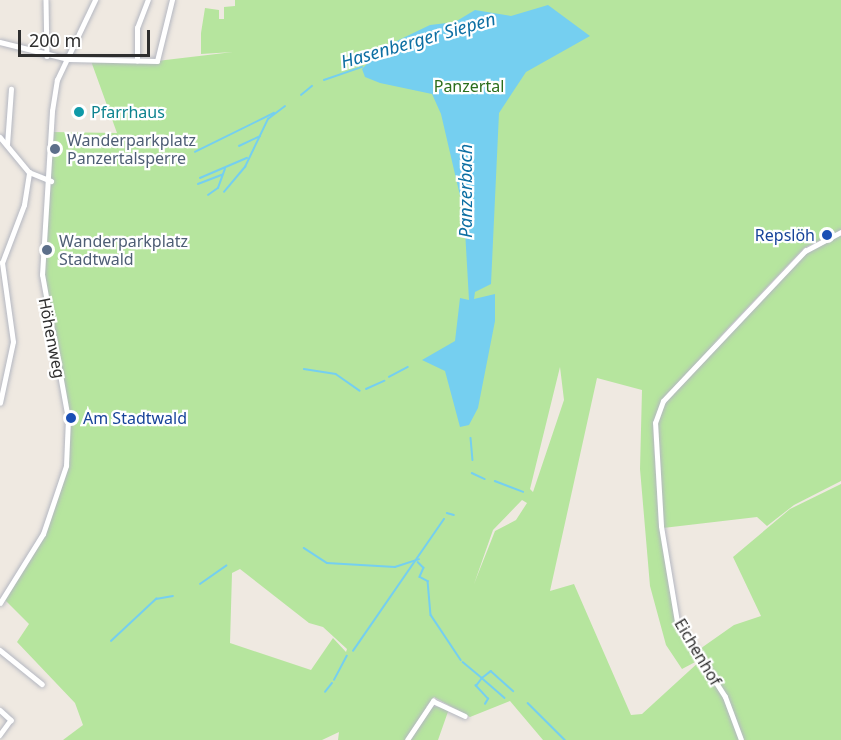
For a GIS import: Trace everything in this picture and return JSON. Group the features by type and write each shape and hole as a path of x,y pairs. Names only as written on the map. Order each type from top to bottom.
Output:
{"street":[{"path":"46,0 47,56"},
{"name":"Höhenweg","path":"0,603 48,524 68,451 68,418 42,281 51,181 54,91 95,0"},
{"path":"137,62 137,28 148,0"},
{"path":"0,42 47,56 68,59 157,61 172,0"},
{"path":"7,145 11,90"},
{"path":"0,137 29,172 51,181"},
{"path":"0,403 14,342 2,263 24,205 29,172"},
{"name":"Eichenhof","path":"741,740 725,697 677,622 661,526 654,431 663,401 805,251 841,232"},
{"path":"0,650 42,684"},
{"path":"407,740 433,700 465,716"},
{"path":"0,710 11,720 0,735"}],"green space":[{"name":"Panzertal","path":"235,0 841,0 841,230 804,248 710,347 812,248 841,233 841,481 794,505 767,526 757,517 663,528 653,429 659,521 676,623 699,660 682,669 666,645 650,586 640,469 642,390 597,378 550,591 574,584 631,715 642,714 700,661 724,698 740,740 543,740 510,701 470,717 434,697 426,707 450,706 438,740 338,740 339,732 322,740 63,740 83,725 75,703 17,642 29,624 3,598 48,524 68,451 66,406 43,294 51,132 117,133 91,61 157,61 233,52 201,54 201,33 205,8 219,10 219,19 224,19 224,7 235,6","holes":["560,367 564,400 533,492 530,489","522,500 527,503 516,520 495,531 474,584 493,530","240,569 309,623 323,627 347,649 346,652 333,638 311,670 230,643 232,573"]},
{"path":"841,484 841,740 742,740 728,699 697,651 734,625 761,616 733,557 790,509"}],"water":[{"path":"548,5 590,36 526,72 499,113 491,284 475,292 474,299 495,294 495,321 478,408 469,425 460,427 445,371 422,360 455,341 460,298 469,300 464,213 441,114 432,94 380,83 365,77 362,69 382,48 430,25 455,22 475,10 511,16"}],"waterway":[{"name":"Hasenberger Siepen","path":"324,80 362,67"},
{"name":"Hasenberger Siepen","path":"301,95 312,86"},
{"name":"Hasenberger Siepen","path":"224,192 245,167 268,119 285,106"},
{"path":"195,152 274,113"},
{"path":"239,146 260,136"},
{"path":"200,178 247,158"},
{"path":"208,195 218,188 225,169"},
{"path":"198,184 222,175"},
{"path":"389,377 408,367"},
{"path":"304,369 336,374 360,391"},
{"path":"366,389 384,381"},
{"name":"Panzerbach","path":"471,438 473,460"},
{"path":"472,473 485,479"},
{"path":"495,481 523,492"},
{"name":"Panzerbach","path":"447,513 454,515"},
{"name":"Panzerbach","path":"353,651 444,519"},
{"path":"304,548 327,563 395,567 419,559"},
{"path":"418,562 424,568 420,577 428,581 431,615 461,660"},
{"path":"200,584 226,566"},
{"path":"111,641 156,599 173,596"},
{"name":"Panzerbach","path":"334,680 347,656"},
{"path":"463,662 482,678 491,671 513,691"},
{"path":"485,704 488,699 476,686 482,678 505,698"},
{"name":"Panzerbach","path":"325,692 332,683"},
{"path":"528,703 565,740"}],"place":[{"name":"Pfarrhaus","path":"79,112"},
{"name":"Wanderparkplatz Panzertalsperre","path":"55,149"},
{"name":"Repslöh","path":"827,235"},
{"name":"Wanderparkplatz Stadtwald","path":"47,250"},
{"name":"Am Stadtwald","path":"71,418"}]}
